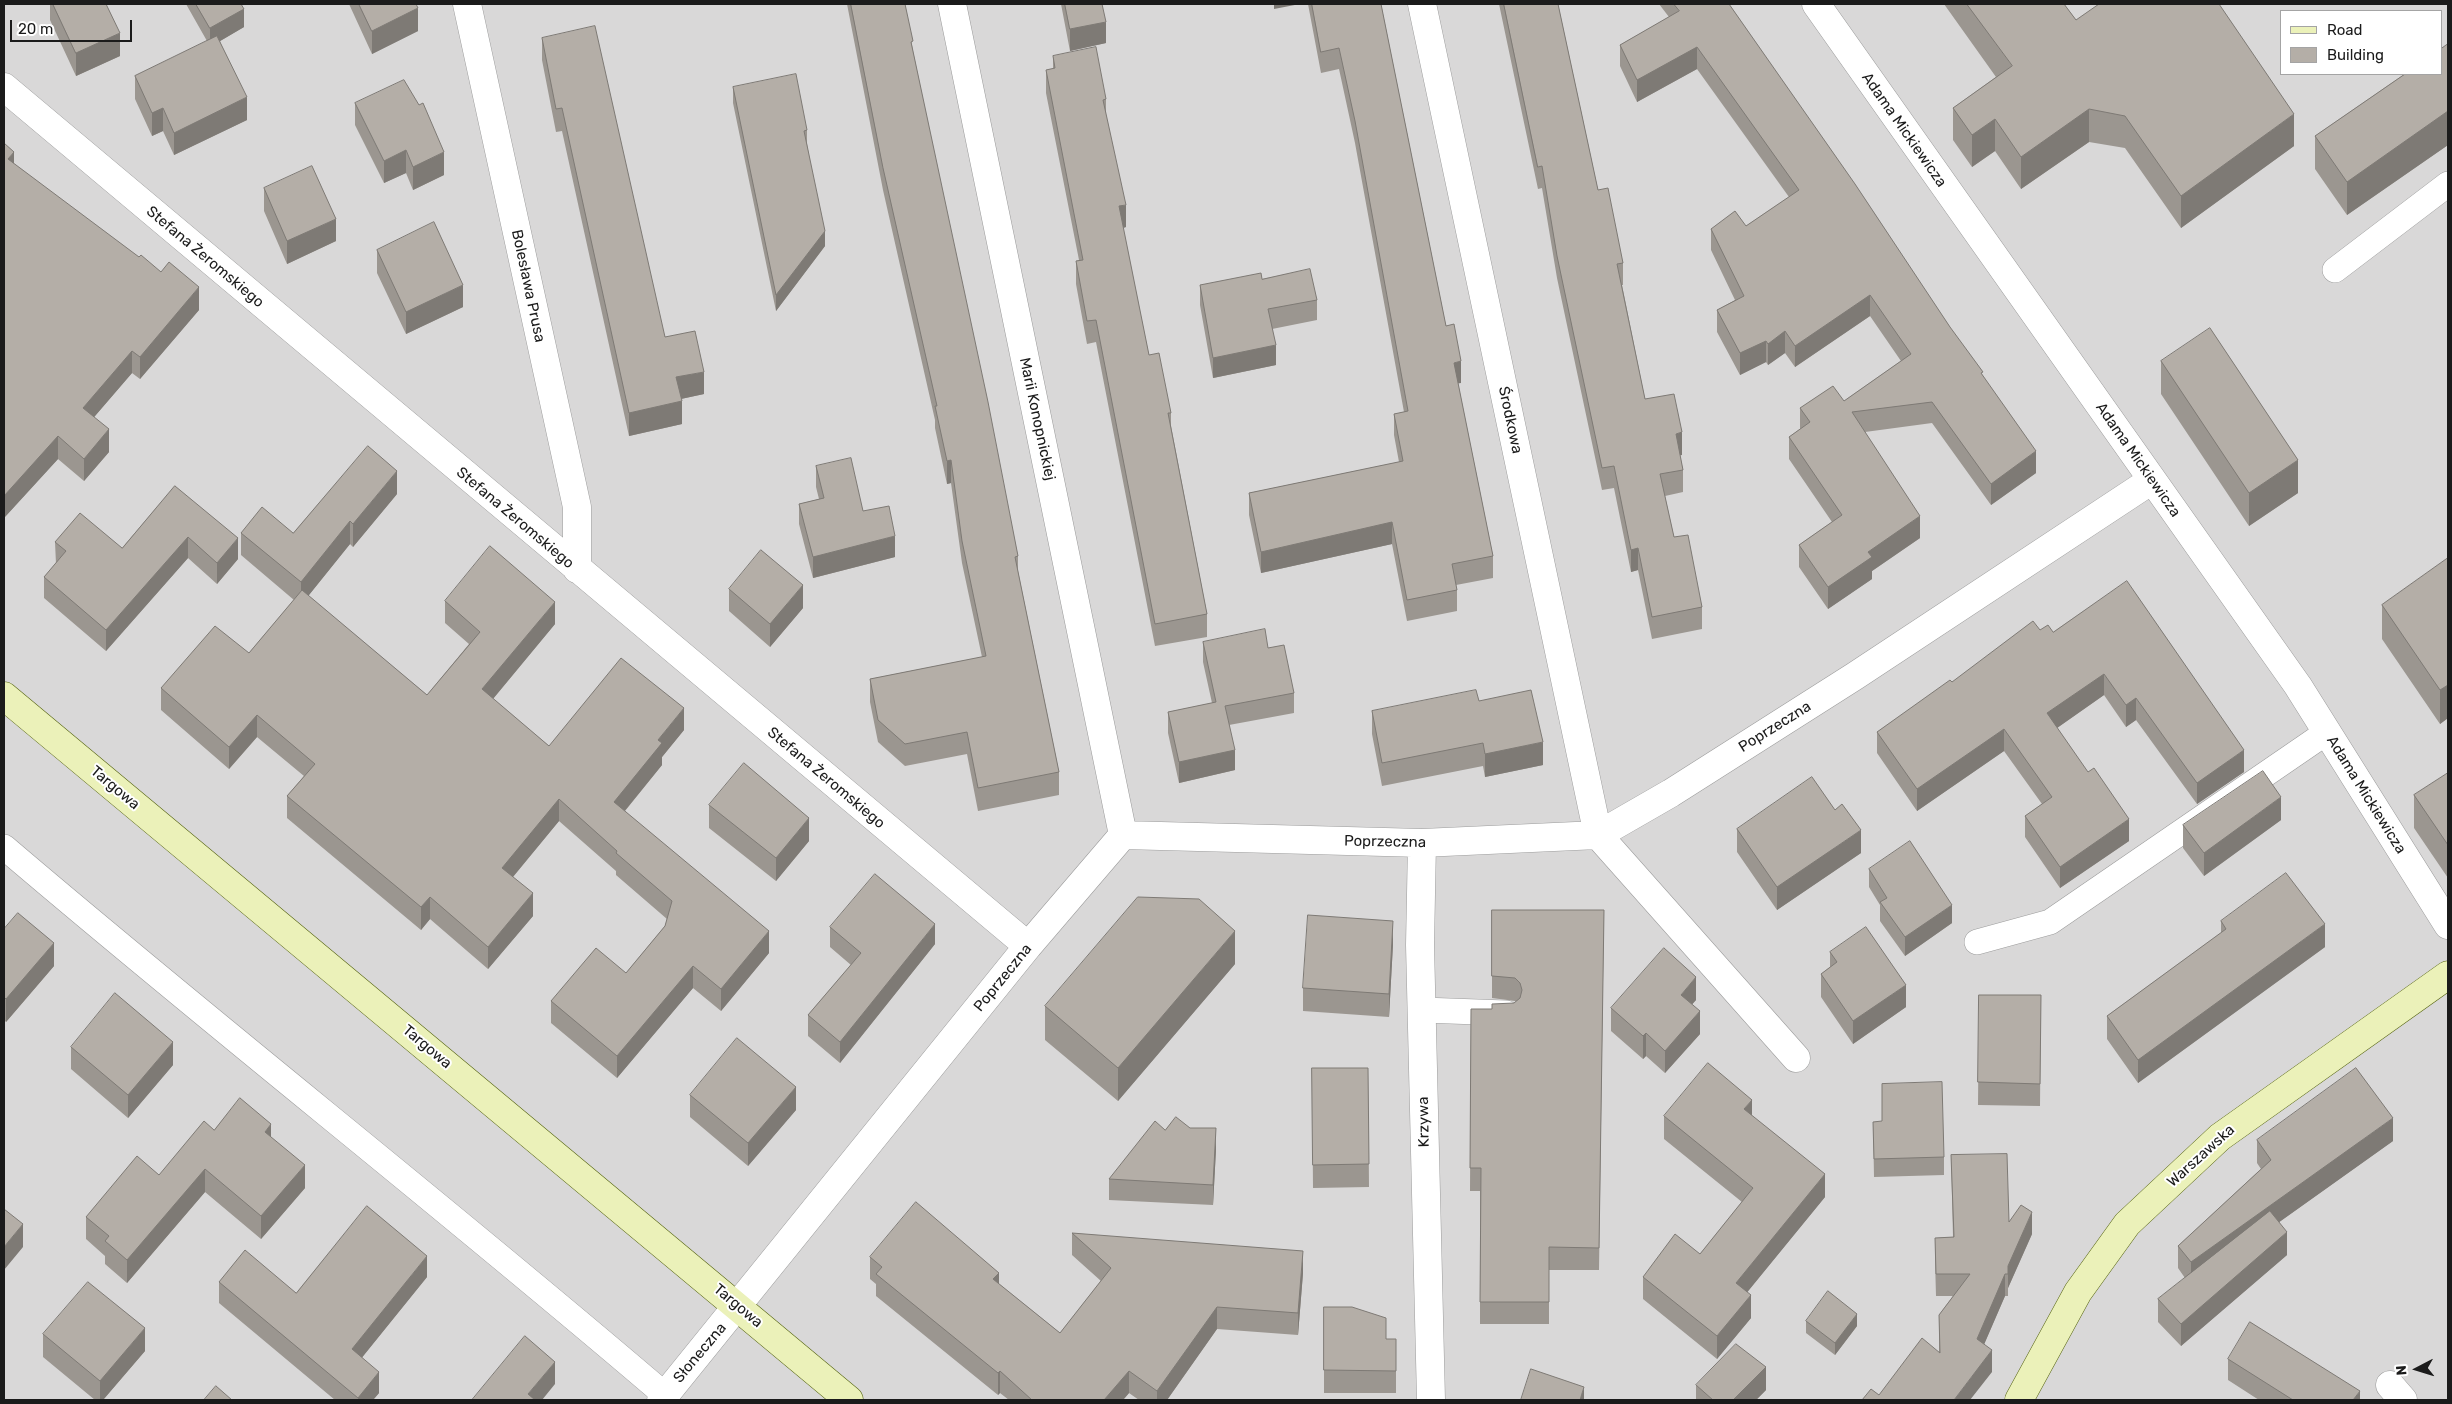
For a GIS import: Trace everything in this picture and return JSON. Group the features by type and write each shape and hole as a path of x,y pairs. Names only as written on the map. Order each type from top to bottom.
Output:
{"main road":[{"name":"Targowa","path":"4,696 739,1306 849,1400"},
{"name":"Warszawska","path":"2019,1400 2078,1292 2127,1224 2220,1136 2448,974"}],"street":[{"name":"Bolesława Prusa","path":"467,4 577,507 577,569"},
{"name":"Marii Konopnickiej","path":"952,4 1123,835"},
{"name":"Środkowa","path":"1422,4 1598,835"},
{"name":"Adama Mickiewicza","path":"1816,4 2298,686 2448,925"},
{"name":"Stefana Żeromskiego","path":"4,87 1028,946"},
{"name":"Poprzeczna","path":"739,1306 1028,946 1123,835 1422,843 1598,835 1670,794 1838,687 2152,480"},
{"path":"1598,835 1796,1058"},
{"name":"Krzywa","path":"1422,843 1422,1010 1430,1400"},
{"name":"Słoneczna","path":"663,1398 739,1306"}],"lane":[{"path":"2335,270 2448,184"},
{"path":"1977,942 2050,922 2327,732"},
{"path":"4,847 156,976 578,1320 663,1398"},
{"path":"1422,1010 1508,1013"}],"shaded area":[{"path":"4,4 2448,4 2448,1400 4,1400"}],"building":[{"path":"53,4 106,4 120,33 76,53"},
{"path":"196,4 241,4 244,9 210,28"},
{"path":"359,4 416,4 418,8 372,31"},
{"path":"851,4 905,4 913,41 911,42 988,402 1018,556 1015,557 1059,772 978,788 967,732 905,744 878,720 870,679 986,656 962,541 951,460 947,461 935,406 937,406 883,168"},
{"path":"1065,4 1102,4 1106,22 1070,29"},
{"path":"1312,4 1381,4 1446,326 1454,324 1461,361 1454,363 1493,556 1452,564 1457,590 1407,600 1392,522 1261,552 1249,493 1403,461 1394,414 1408,411 1355,121 1339,48 1321,52"},
{"path":"1504,4 1558,4 1598,190 1608,188 1623,263 1617,264 1645,399 1674,394 1682,432 1676,434 1683,470 1660,474 1674,537 1688,535 1702,607 1652,617 1638,548 1631,550 1614,466 1602,468 1557,256 1542,166 1538,167"},
{"path":"1674,4 1729,4 1855,184 1950,327 1983,372 1981,373 2036,451 1991,484 1932,402 1852,412 1920,516 1868,552 1872,557 1828,587 1799,545 1842,515 1789,437 1810,422 1800,408 1833,386 1844,401 1911,354 1870,295 1795,346 1785,331 1768,344 1766,341 1740,353 1717,310 1744,296 1711,229 1735,211 1746,226 1799,190 1697,47 1637,80 1620,45 1679,11"},
{"path":"1967,4 2064,4 2076,20 2099,4 2219,4 2294,114 2181,196 2125,116 2089,109 2021,157 1995,119 1972,135 1953,108 2012,66"},
{"path":"595,26 665,337 695,331 704,372 676,377 682,401 629,413 562,108 556,109 542,38"},
{"path":"217,36 247,97 174,133 163,108 152,113 135,76"},
{"path":"2448,44 2448,111 2347,182 2315,136 2404,75 2442,75 2442,48"},
{"path":"1096,47 1106,99 1103,100 1126,205 1119,206 1149,355 1159,353 1171,413 1168,413 1207,614 1155,624 1096,320 1087,321 1076,261 1083,260 1046,70 1055,68 1053,56"},
{"path":"796,74 807,130 804,131 825,231 776,295 733,87"},
{"path":"404,80 419,105 423,103 444,152 413,167 406,150 384,161 355,103"},
{"path":"4,143 14,152 8,159 139,257 141,255 161,272 169,262 199,287 140,357 132,351 83,408 109,429 84,459 58,436 4,496"},
{"path":"312,166 336,219 287,241 264,188"},
{"path":"434,222 463,285 406,312 377,250"},
{"path":"1310,269 1317,300 1268,309 1276,345 1213,358 1200,285 1261,273 1262,279"},
{"path":"2210,328 2298,460 2249,493 2161,361"},
{"path":"368,446 397,471 353,524 350,521 301,582 241,533 262,507 293,533"},
{"path":"851,458 863,511 889,506 895,536 813,557 799,504 824,498 816,466"},
{"path":"175,486 238,538 217,563 188,537 106,630 44,577 66,551 55,542 80,513 122,548"},
{"path":"490,546 555,602 482,689 549,746 621,658 684,708 658,740 662,743 614,802 769,931 721,989 693,966 617,1056 551,1001 596,948 626,973 665,926 672,901 616,853 617,851 559,799 502,868 533,893 488,947 430,897 421,907 287,796 315,764 257,715 229,747 161,688 215,626 249,653 302,590 427,695 480,632 445,601"},
{"path":"761,550 803,585 770,624 729,589"},
{"path":"2448,558 2448,685 2440,690 2382,605"},
{"path":"2127,581 2244,750 2197,783 2136,698 2126,705 2104,674 2047,713 2088,772 2094,768 2129,819 2060,867 2025,816 2052,797 2004,729 1917,789 1877,732 1950,680 1952,682 2033,621 2040,630 2048,625 2053,632"},
{"path":"1265,629 1268,648 1284,645 1294,693 1225,706 1235,750 1179,762 1168,712 1216,702 1203,642"},
{"path":"1476,690 1479,701 1531,690 1543,742 1485,754 1483,743 1382,763 1372,711"},
{"path":"744,763 809,818 776,858 709,805"},
{"path":"2263,771 2281,797 2204,853 2183,825"},
{"path":"2448,773 2448,845 2414,795"},
{"path":"1812,777 1835,810 1842,804 1861,830 1777,887 1737,829"},
{"path":"1910,841 1952,905 1905,937 1880,902 1887,898 1869,869"},
{"path":"2286,873 2325,924 2138,1060 2107,1016 2226,929 2221,921"},
{"path":"875,874 935,924 840,1042 808,1015 861,953 830,927"},
{"path":"1138,897 1199,899 1235,931 1118,1068 1045,1006"},
{"path":"1492,910 1604,910 1599,1248 1549,1247 1549,1302 1480,1302 1481,1168 1470,1168 1471,1009 1492,1009 1492,1004 1514,1003 1520,998 1522,990 1520,983 1515,978 1492,976"},
{"path":"18,913 54,943 6,999 4,997 4,929"},
{"path":"1308,915 1393,921 1389,994 1303,988"},
{"path":"1866,927 1906,985 1853,1021 1821,974 1837,962 1830,952"},
{"path":"1664,948 1696,977 1681,995 1700,1011 1665,1051 1646,1033 1643,1036 1611,1008"},
{"path":"115,993 173,1042 128,1095 71,1047"},
{"path":"1979,995 2041,995 2040,1084 1978,1082"},
{"path":"737,1038 796,1087 748,1143 690,1095"},
{"path":"1708,1063 1752,1100 1744,1109 1825,1174 1736,1283 1751,1295 1717,1336 1643,1277 1675,1234 1700,1254 1753,1188 1664,1116"},
{"path":"1312,1068 1368,1068 1369,1164 1313,1165"},
{"path":"2356,1068 2393,1118 2191,1262 2178,1246 2271,1160 2257,1140"},
{"path":"1942,1082 1944,1157 1874,1159 1873,1122 1882,1121 1882,1084"},
{"path":"240,1098 271,1124 265,1132 305,1165 261,1216 205,1169 127,1260 105,1241 109,1236 86,1217 137,1156 159,1175 204,1121 214,1130"},
{"path":"1176,1117 1190,1128 1216,1128 1213,1185 1109,1179 1155,1121 1165,1130"},
{"path":"2007,1154 2009,1222 2021,1205 2032,1212 2008,1266 2008,1274 2005,1274 1977,1339 1992,1350 1954,1400 1862,1400 1871,1389 1879,1395 1922,1338 1940,1353 1939,1315 1970,1274 1936,1274 1935,1238 1954,1237 1951,1155"},
{"path":"916,1202 999,1273 993,1279 1060,1333 1111,1268 1072,1233 1303,1251 1298,1313 1217,1307 1157,1391 1129,1371 1104,1400 1032,1400 1000,1371 998,1373 876,1274 882,1267 870,1257"},
{"path":"367,1206 427,1256 352,1349 379,1372 358,1398 219,1282 245,1250 296,1293"},
{"path":"4,1209 23,1224 4,1247"},
{"path":"2270,1211 2287,1232 2181,1324 2158,1299"},
{"path":"88,1282 145,1328 100,1381 43,1334"},
{"path":"1828,1291 1857,1314 1835,1343 1806,1321"},
{"path":"1324,1307 1352,1307 1386,1318 1386,1339 1396,1339 1396,1371 1324,1370"},
{"path":"2250,1322 2360,1391 2353,1400 2293,1400 2228,1359"},
{"path":"525,1336 555,1362 528,1394 535,1400 472,1400"},
{"path":"1736,1344 1766,1367 1733,1400 1713,1400 1696,1385"},
{"path":"1531,1369 1584,1387 1580,1400 1521,1400"},
{"path":"216,1386 232,1400 204,1400"}]}
